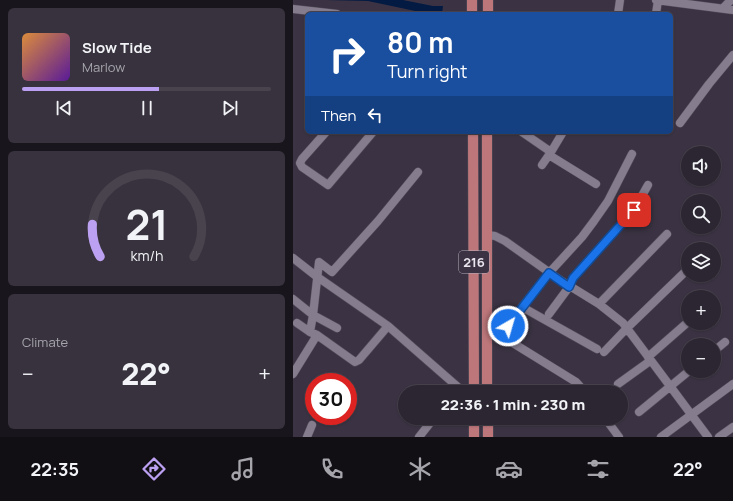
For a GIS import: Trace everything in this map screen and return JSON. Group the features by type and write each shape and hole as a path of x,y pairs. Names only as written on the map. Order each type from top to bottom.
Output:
{"main road":[{"path":"472,0 472,12"},
{"name":"216","path":"473,134 474,385"},
{"name":"216","path":"487,134 487,385"},
{"path":"474,425 474,437"},
{"path":"487,425 487,437"}],"street":[{"path":"618,12 620,0"},
{"path":"657,12 661,0 733,10"},
{"path":"723,8 731,0"},
{"path":"293,9 319,12"},
{"path":"680,124 709,84 733,55"},
{"path":"324,134 301,163 302,167 328,185 371,134"},
{"path":"525,134 596,184"},
{"path":"542,165 562,134"},
{"path":"501,335 549,273 582,237 594,221 608,201 632,154"},
{"path":"293,374 313,334 316,276 319,262 332,272 378,221 418,172"},
{"path":"549,314 569,287 573,278 634,210 648,185"},
{"path":"487,234 500,238 569,287 599,304 627,328 708,437"},
{"path":"599,304 667,234"},
{"path":"293,258 316,276 388,326 452,385"},
{"path":"522,307 601,350 627,328 681,276"},
{"path":"293,299 313,315 337,328"},
{"path":"297,322 355,362 359,360 388,326"},
{"path":"618,384 649,359 681,329"},
{"path":"487,335 501,335 579,385"},
{"path":"721,345 725,342"},
{"path":"639,412 681,378"},
{"path":"661,437 733,384"},
{"path":"307,437 311,425"},
{"path":"419,437 428,425"},
{"path":"610,425 619,437"},
{"path":"719,437 733,428"}],"water":[{"path":"326,0 403,0 433,6 443,6 442,12 420,12 368,1"}],"route":[{"path":"508,326 549,273 569,287 573,278 634,210"}]}
